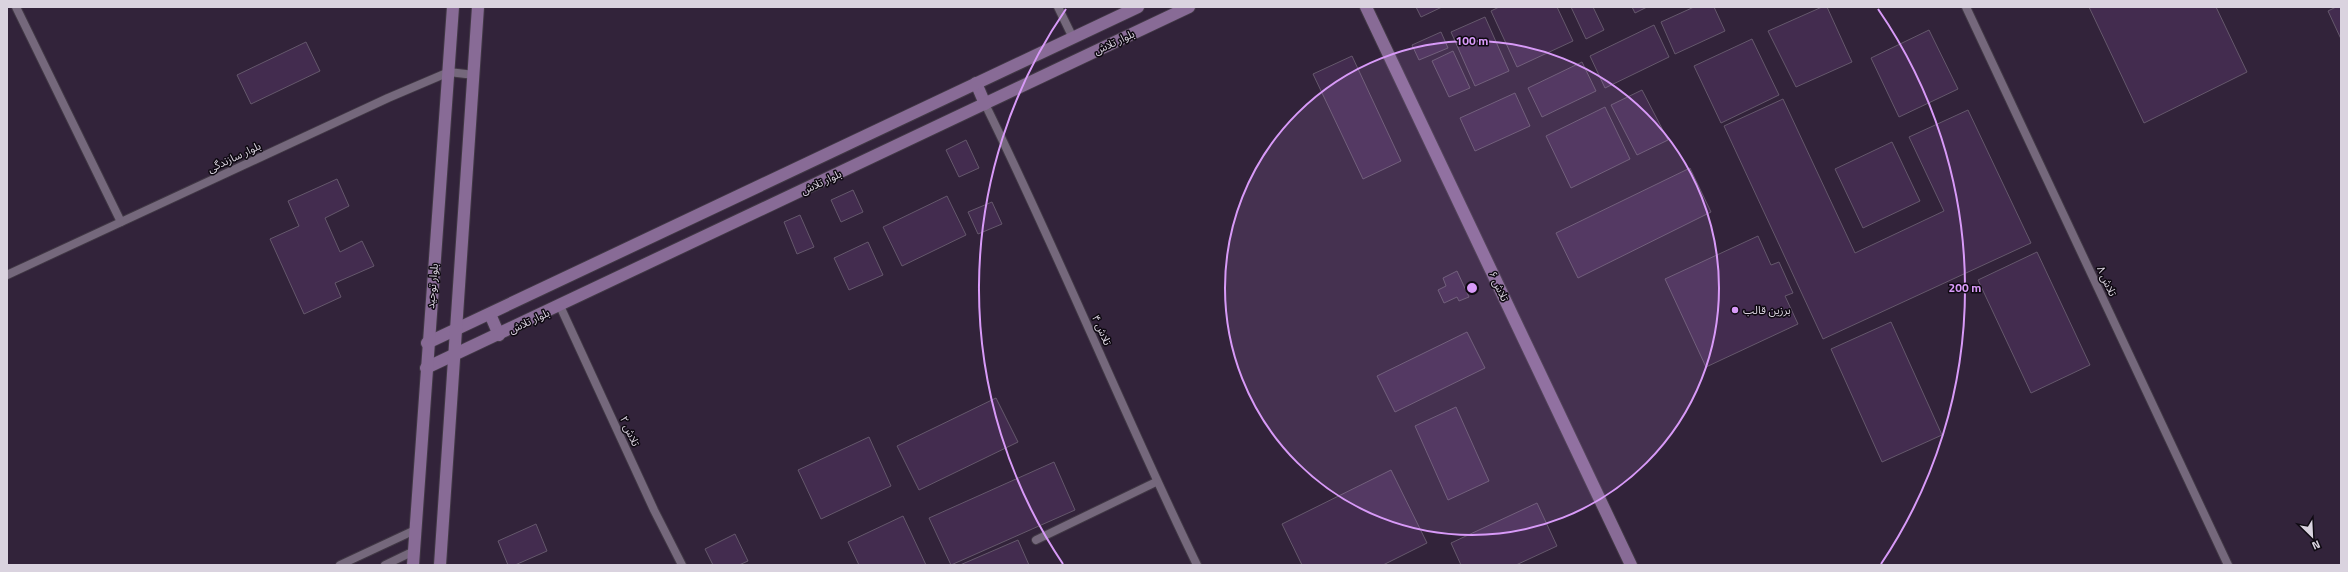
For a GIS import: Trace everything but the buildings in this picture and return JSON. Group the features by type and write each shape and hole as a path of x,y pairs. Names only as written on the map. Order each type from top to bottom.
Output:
{"street":[{"name":"بلوار توحید","path":"413,565 427,343 449,72 452,7"},
{"path":"440,565 478,7"},
{"name":"بلوار تلاش","path":"427,343 1138,7"},
{"name":"بلوار تلاش","path":"426,368 560,306 1189,7"},
{"name":"تلاش ۶","path":"1366,7 1632,565"},
{"path":"1073,38 1082,57"},
{"path":"976,83 985,104"},
{"path":"490,314 499,334"}],"lane":[{"path":"16,7 121,222"},
{"path":"1058,7 1073,38"},
{"name":"تلاش ۸","path":"1966,7 2228,565"},
{"path":"449,72 474,75"},
{"name":"بلوار سازندگی","path":"7,275 362,110 449,72"},
{"name":"تلاش ۴","path":"985,104 1031,197 1156,482 1197,565"},
{"name":"تلاش ۲","path":"560,306 654,510 682,565"},
{"path":"1036,540 1156,482"},
{"path":"340,565 415,530"},
{"path":"385,565 414,551"}],"shaded area":[{"path":"7,7 2341,7 2341,565 7,565"}],"place":[{"name":"برزین قالب","path":"1735,310"}]}
